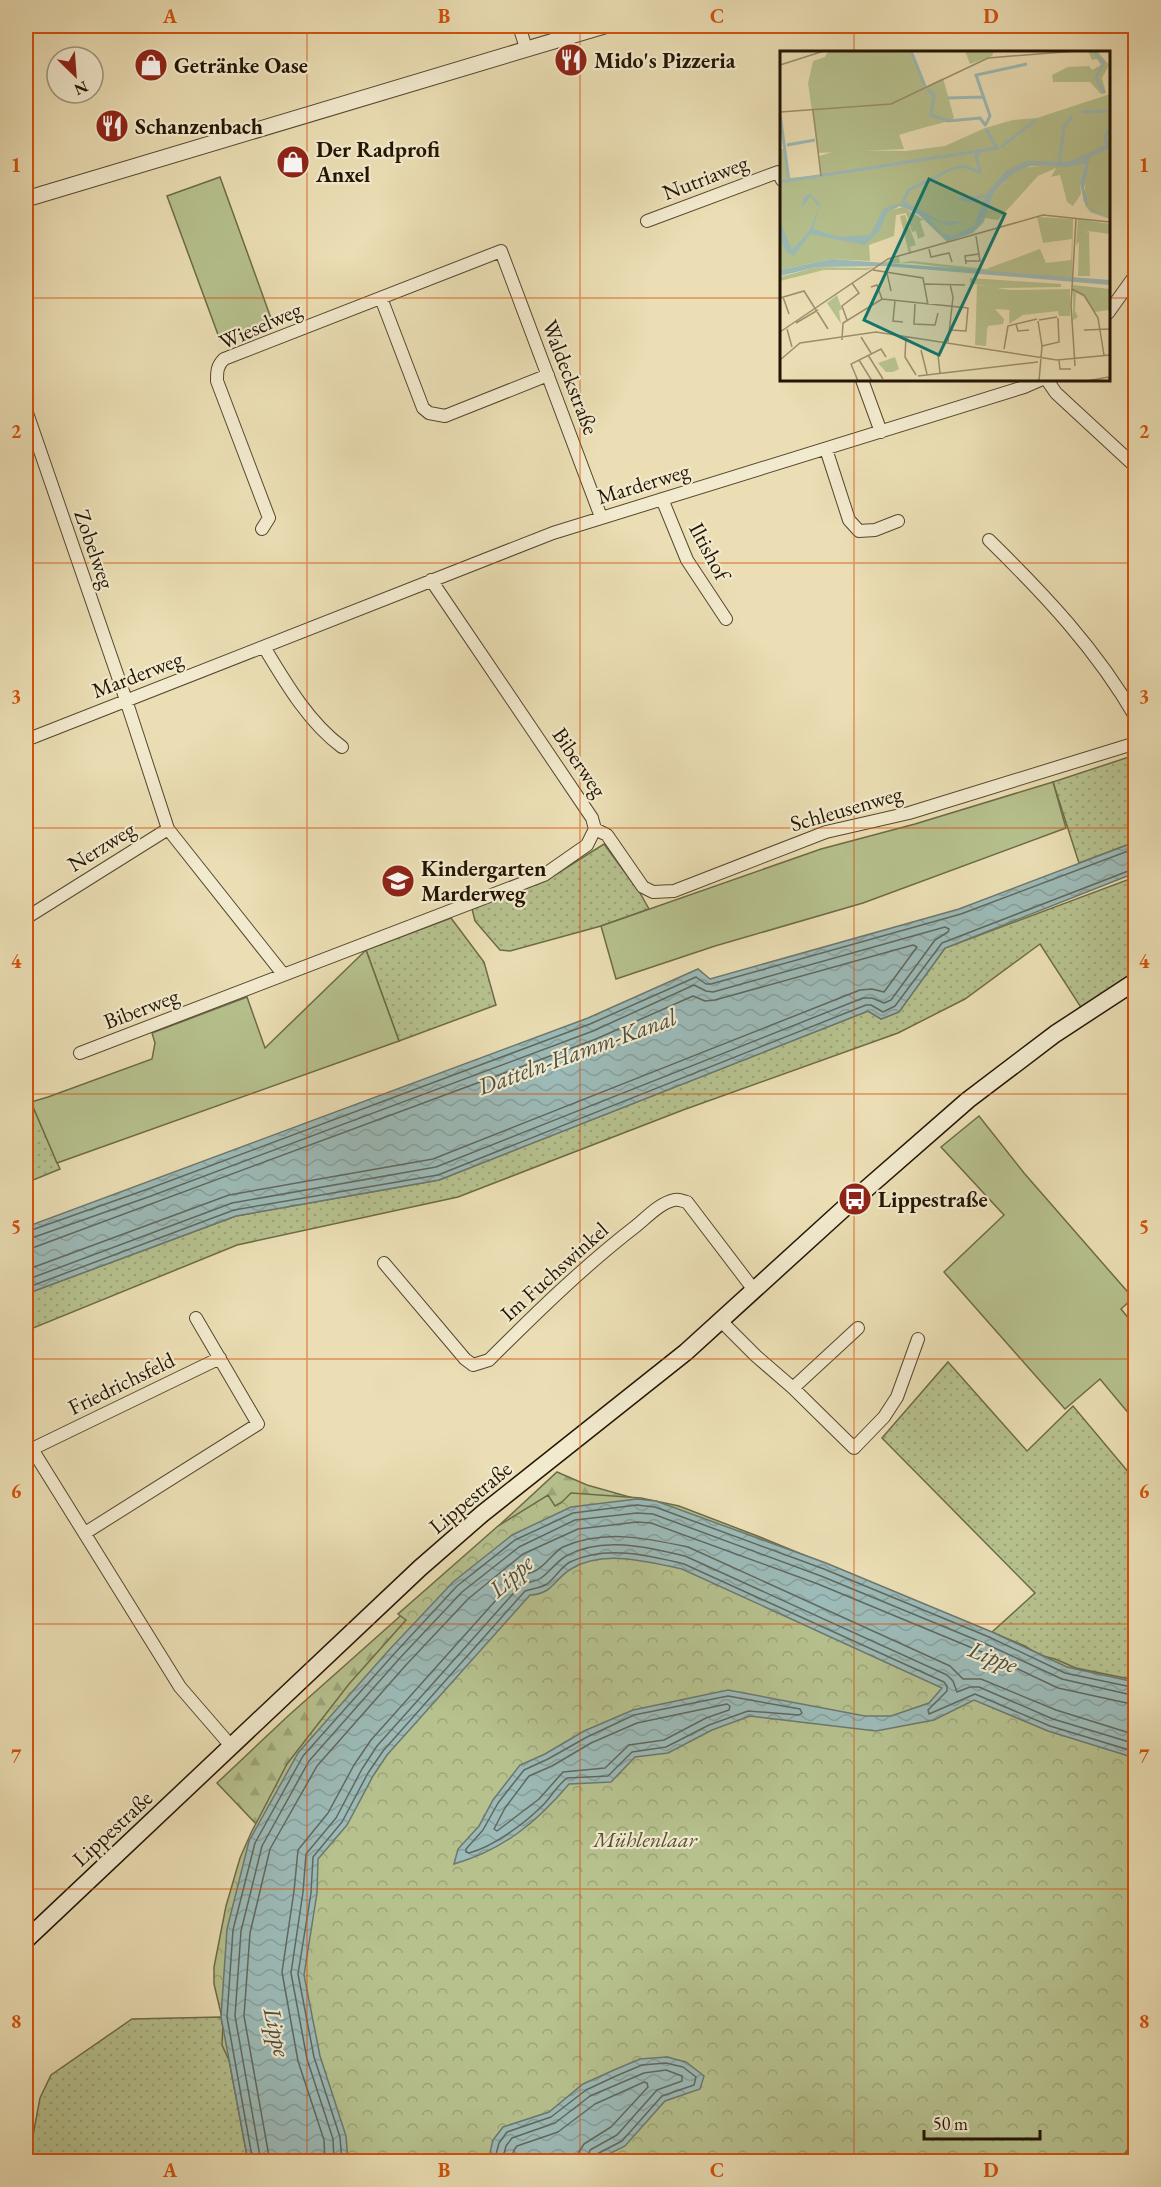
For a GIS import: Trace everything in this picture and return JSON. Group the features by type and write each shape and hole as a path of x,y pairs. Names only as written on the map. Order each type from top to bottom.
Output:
{"main road":[{"name":"Lippestraße","path":"26,1940 420,1568 482,1514 671,1365 968,1100 1063,1028 1136,981"}],"street":[{"path":"519,26 526,48"},
{"path":"26,199 604,26"},
{"name":"Nutriaweg","path":"647,221 780,176"},
{"name":"Wieselweg","path":"262,529 270,518 217,381 218,368 224,359 501,251"},
{"name":"Waldeckstraße","path":"501,251 602,517"},
{"path":"1110,310 1136,274"},
{"path":"381,298 423,408 429,413 445,416 548,375"},
{"path":"862,381 880,432"},
{"name":"Marderweg","path":"26,740 553,533 1038,381"},
{"path":"1048,381 1056,393 1136,467"},
{"name":"Zobelweg","path":"26,410 126,700"},
{"path":"826,449 849,520 859,531 875,530 898,521"},
{"name":"Iltishof","path":"662,499 687,560 726,619"},
{"path":"989,540 1044,594 1077,633 1136,718"},
{"name":"Biberweg","path":"80,1053 544,875 587,845 596,829 592,818 431,580"},
{"path":"264,647 282,678 326,735 342,747"},
{"path":"126,700 168,829 283,974"},
{"name":"Schleusenweg","path":"596,829 607,835 643,887 653,892 674,891 826,832 909,813 1136,743"},
{"name":"Nerzweg","path":"26,918 168,829"},
{"name":"Im Fuchswinkel","path":"384,1263 465,1359 473,1365 489,1360 581,1270 661,1206 672,1200 687,1202 754,1290"},
{"path":"85,1533 258,1424 196,1318"},
{"path":"721,1321 854,1448 884,1417 897,1397 918,1339"},
{"path":"792,1388 858,1328"},
{"name":"Friedrichsfeld","path":"220,1358 32,1449 180,1686 231,1746"}],"green space":[{"path":"220,177 272,321 220,340 167,196"},
{"path":"1135,755 1135,842 1079,863 1053,782"},
{"path":"1053,782 1066,828 863,903 715,946 616,979 601,926 821,849 915,824"},
{"path":"604,844 649,909 601,926 510,951 500,950 475,921 472,909 547,880"},
{"path":"1135,877 1135,978 1084,1012 1040,944 965,999 898,1033 683,1110 458,1197 237,1245 26,1331 26,1294 236,1216 439,1180 868,1011 881,1019 899,1012 945,948"},
{"path":"451,918 484,962 496,1005 399,1041 366,950"},
{"path":"366,950 399,1041 57,1163 31,1102 152,1059 155,1043 152,1033 247,997 265,1048"},
{"path":"31,1102 60,1169 26,1183 26,1103"},
{"path":"979,1116 1024,1173 1133,1298 1121,1309 1135,1326 1135,1421 1100,1379 1065,1409 944,1272 1004,1215 941,1147"},
{"path":"948,1362 1027,1451 1073,1406 1135,1480 1135,1682 1067,1667 992,1632 1035,1593 882,1438"},
{"path":"557,1472 587,1485 637,1499 258,1826 217,1783"},
{"name":"Mühlenlaar","path":"571,1493 641,1498 679,1506 1025,1646 1039,1655 1076,1668 1135,1680 1135,2161 254,2161 232,2067 222,2045 223,2022 214,1984 214,1967 226,1906 240,1858 251,1833 287,1764 349,1684 406,1620 398,1614 498,1526 548,1495 555,1506"},
{"path":"221,2017 248,2161 28,2162 40,2098 51,2075 132,2019"}],"water":[{"name":"Datteln-Hamm-Kanal","path":"1135,842 1135,873 945,948 899,1012 881,1019 868,1011 439,1180 236,1216 26,1294 26,1227 588,1018 698,969 710,979 959,909"},
{"name":"Lippe","path":"637,1499 656,1501 826,1563 992,1632 1067,1667 1135,1682 1135,1758 1048,1731 974,1700 934,1720 876,1731 750,1716 712,1730 668,1753 635,1757 611,1782 569,1784 544,1811 518,1833 488,1851 454,1864 458,1849 479,1826 493,1800 520,1765 545,1754 584,1731 633,1710 728,1690 865,1716 891,1716 929,1703 942,1688 682,1569 611,1558 584,1563 565,1573 544,1592 530,1595 387,1755 347,1825 318,1859 317,1893 304,1975 320,2056 346,2136 348,2161 248,2161 221,2017 227,1929 249,1841 298,1753 453,1582 512,1535 571,1507"},
{"path":"667,2057 686,2062 704,2076 700,2089 665,2101 625,2146 595,2161 488,2161 493,2140 503,2127 549,2112 583,2084 614,2070 640,2059"}],"waterway":[{"path":"1120,2162 1136,2141"}],"place":[{"name":"Mido's Pizzeria","path":"571,60"},
{"name":"Getränke Oase","path":"151,65"},
{"name":"Schanzenbach","path":"112,126"},
{"name":"Der Radprofi Anxel","path":"293,162"},
{"name":"Kindergarten Marderweg","path":"398,881"},
{"name":"Lippestraße","path":"855,1199"}]}
